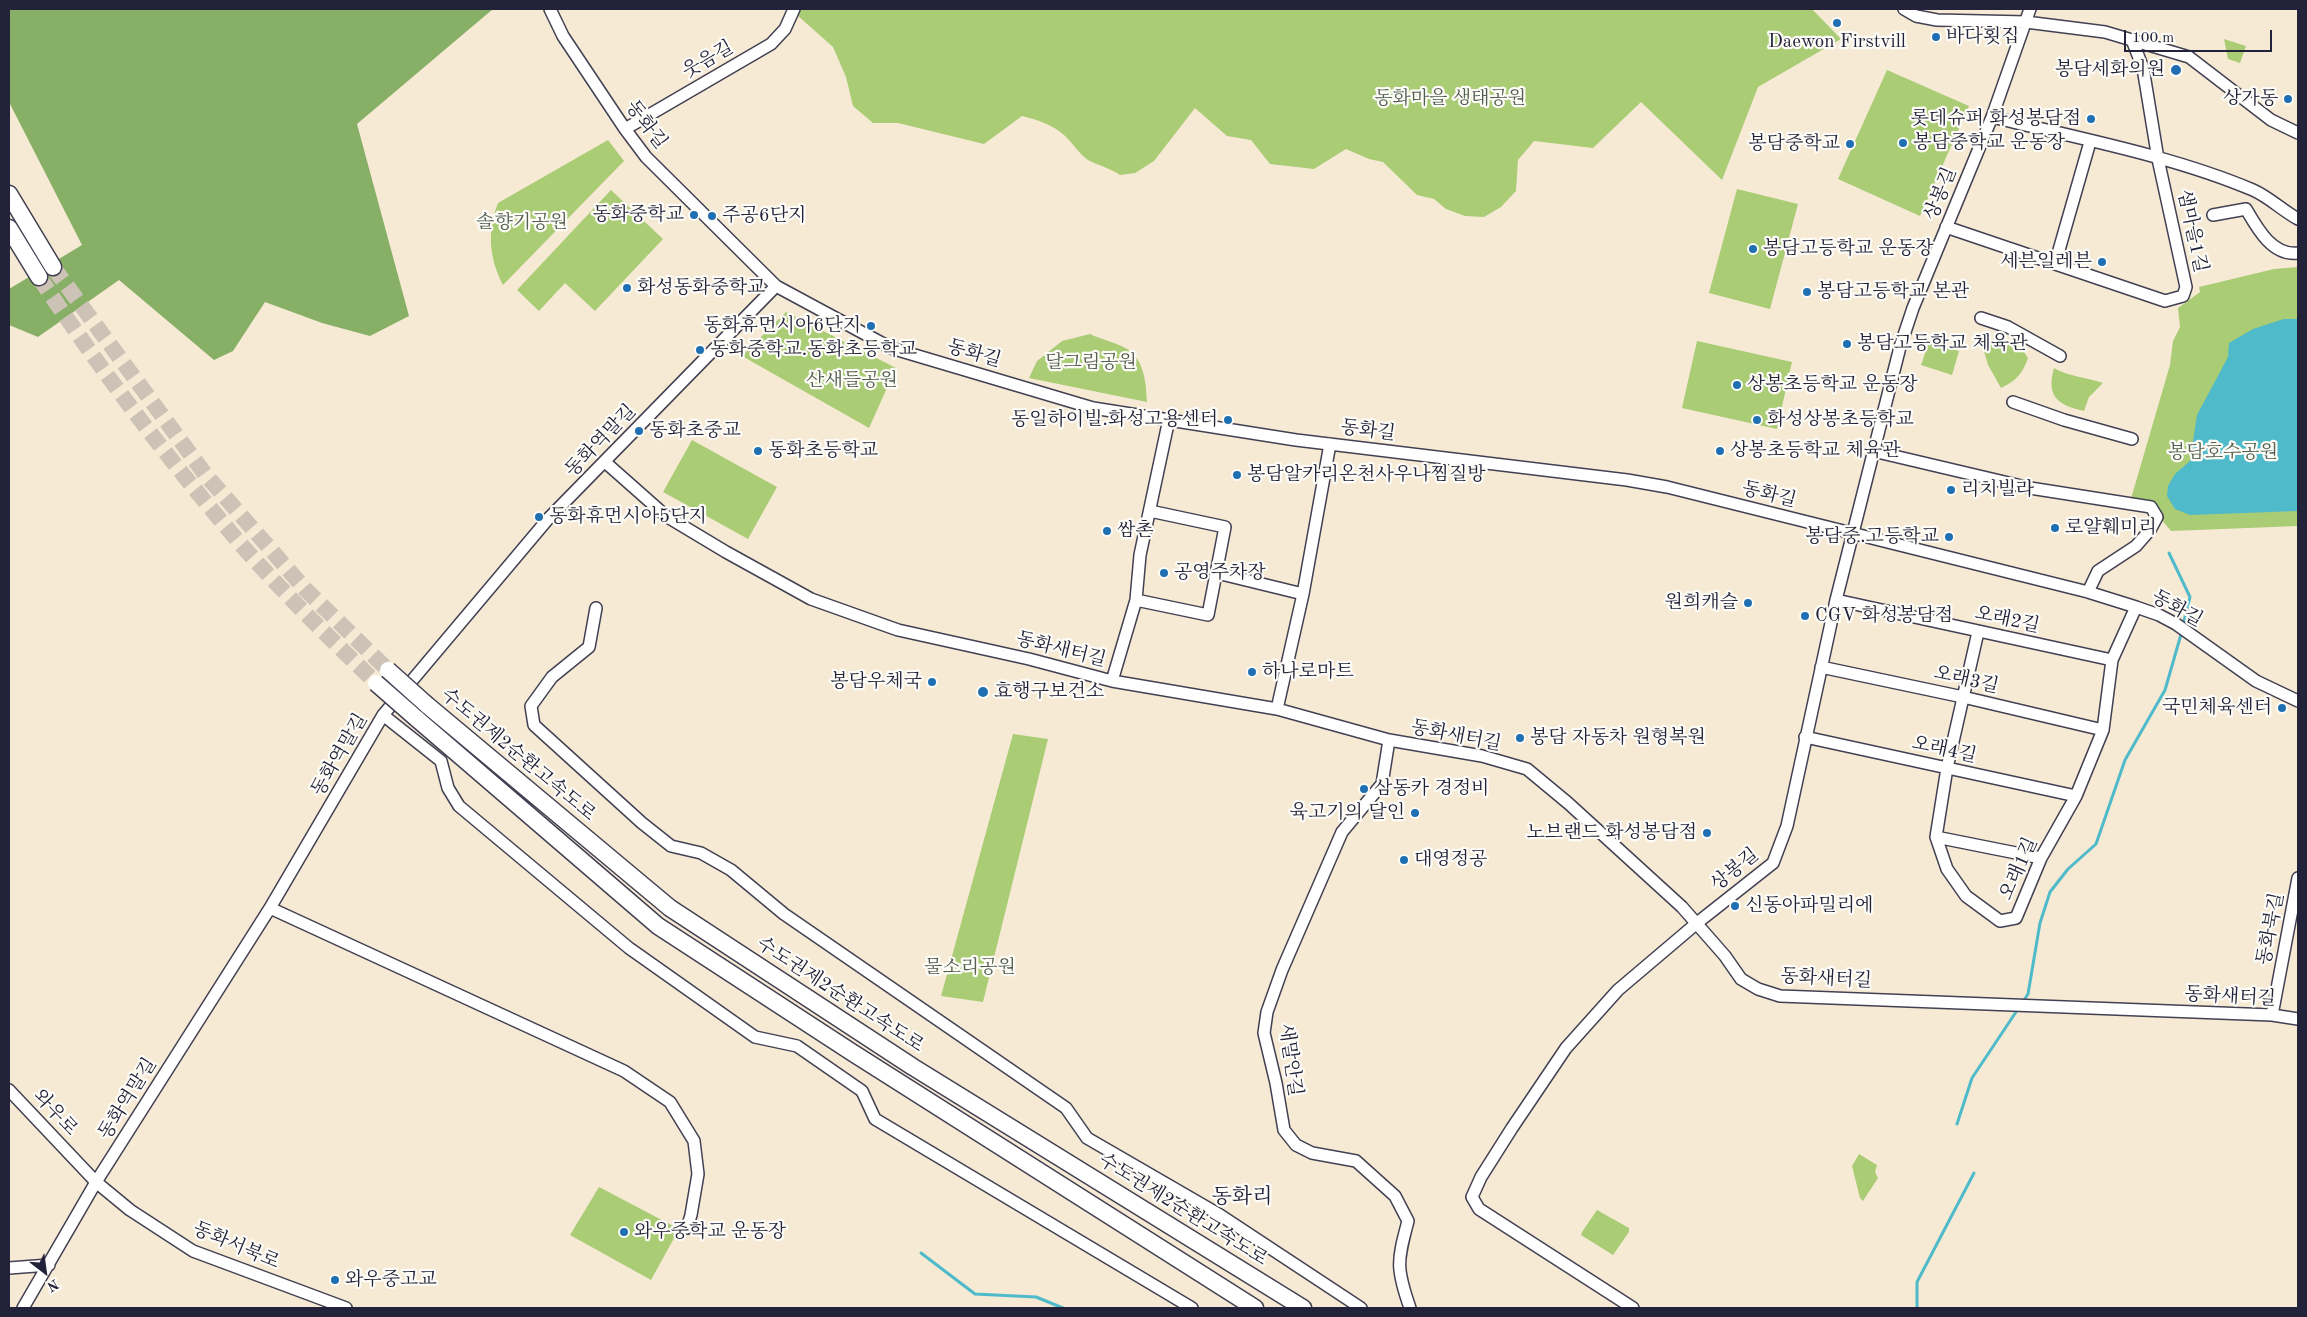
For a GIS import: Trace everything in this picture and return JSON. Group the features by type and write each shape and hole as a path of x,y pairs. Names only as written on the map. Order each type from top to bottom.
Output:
{"highway":[{"path":"9,194 53,267"},
{"path":"9,228 39,277"},
{"name":"수도권제2순환고속도로","path":"388,670 427,705 670,908 914,1067 1303,1308"},
{"name":"수도권제2순환고속도로","path":"376,683 658,926 852,1054 1255,1308"}],"street":[{"name":"동화길","path":"550,9 563,36 646,157 776,286 891,348 1093,408 1330,444 1627,480 1667,487 2088,592 2159,615 2176,624 2256,681 2298,701"},
{"name":"웃음길","path":"625,129 771,44 785,29 794,9"},
{"path":"1904,9 1916,16 1937,20 2026,22 2105,32 2132,40 2189,58 2271,120 2298,133"},
{"name":"상봉길","path":"1633,1308 1479,1210 1472,1197 1481,1177 1566,1048 1618,990 1697,923 1773,863 1787,826 1836,600 1903,339 1946,227 1992,117 2030,9"},
{"path":"2132,40 2143,68 2158,159"},
{"name":"샘마을1길","path":"1992,117 2158,159 2256,191 2298,219"},
{"path":"2056,264 2090,142"},
{"name":"샘마을1길","path":"1946,227 2165,301 2183,296 2186,287 2158,159"},
{"name":"샘마을1길","path":"2213,215 2246,209 2258,232 2282,252 2298,253"},
{"name":"동화역말길","path":"23,1308 96,1182 270,908 383,715 548,519 606,462 776,286"},
{"path":"1981,318 2008,327 2060,356"},
{"path":"2013,402 2064,420 2132,439"},
{"path":"1112,681 1136,600 1140,555 1170,419"},
{"path":"1277,709 1302,594 1330,444"},
{"path":"1873,451 2030,488 2151,507 2157,517 2150,530 2136,546 2098,571 2088,592"},
{"name":"동화새터길","path":"606,462 666,516 726,552 811,600 898,630 1030,659 1112,681 1277,709 1389,740 1482,756 1527,769 1568,802 1682,907 1741,979 1758,989 1780,996 2272,1015 2298,1019"},
{"path":"1136,600 1208,615 1225,527 1150,511"},
{"path":"1217,573 1302,594"},
{"name":"오래2길","path":"1836,600 2112,660"},
{"name":"오래1길","path":"1978,632 1947,768 1936,837 1947,869 1966,896 2000,921 2016,918 2041,858 2076,796 2103,730 2112,660 2136,607"},
{"path":"596,608 589,647 552,677 531,706 534,725 642,823 671,846 701,853 731,870 784,914 1066,1108 1087,1138 1220,1215 1361,1308"},
{"name":"오래3길","path":"1821,667 1963,697 2103,730"},
{"path":"383,715 441,761 448,788 459,806 629,948 755,1037 797,1046 862,1091 875,1119 1192,1308"},
{"name":"오래4길","path":"1805,737 2076,796"},
{"name":"새말안길","path":"1389,740 1382,784 1342,832 1282,970 1267,1012 1264,1033 1276,1083 1284,1130 1296,1145 1312,1153 1356,1160 1395,1196 1400,1204 1408,1221 1398,1257 1400,1280 1410,1308"},
{"path":"1936,837 2041,858"},
{"name":"동화북길","path":"2272,1015 2298,878"},
{"path":"270,908 624,1071 670,1102 694,1141 698,1174 692,1215 687,1228"},
{"name":"와우로","path":"9,1090 96,1182"},
{"name":"동화서북로","path":"96,1182 130,1210 193,1250 346,1308"},
{"path":"9,1268 49,1265"}],"green space":[{"path":"9,9 493,9 357,124 409,316 370,336 322,323 265,302 233,351 214,360 119,280 38,337 9,325 9,289 82,245 9,102"},
{"name":"동화마을 생태공원","path":"798,9 1812,9 1841,39 1758,87 1722,180 1641,102 1593,148 1534,141 1518,160 1516,191 1501,207 1484,217 1465,216 1446,209 1434,199 1417,195 1383,162 1369,159 1346,149 1314,169 1270,164 1251,140 1227,136 1195,108 1154,161 1135,173 1120,175 1088,160 1064,135 1054,128 1022,116 984,144 898,123 873,123 853,106 846,77 833,47 797,15"},
{"path":"2224,39 2246,46 2240,63 2228,59"},
{"name":"봉담중학교 운동장","path":"1887,70 1969,106 1920,216 1838,179"},
{"name":"솔향기공원","path":"608,140 624,161 503,285 492,255 491,244 492,224 498,203"},
{"name":"봉담고등학교 운동장","path":"1737,189 1798,204 1770,309 1709,293"},
{"path":"611,190 663,239 595,311 565,283 539,311 517,290"},
{"name":"봉담호수공원","path":"2298,267 2298,526 2171,531 2151,507 2130,502 2170,365 2173,341 2180,327 2178,308 2200,292 2199,287 2274,269"},
{"name":"산새들공원","path":"786,312 896,368 869,428 742,356"},
{"name":"달그림공원","path":"1090,334 1121,346 1135,356 1144,375 1147,402 1029,378 1037,361 1062,341"},
{"path":"1996,339 2015,344 2022,349 2028,358 2018,376 2001,388 1988,365 1982,344"},
{"name":"상봉초등학교 운동장","path":"1697,341 1792,362 1777,429 1682,408"},
{"path":"1929,342 1959,351 1952,375 1921,365"},
{"path":"2054,368 2103,383 2089,397 2084,411 2067,406 2056,398 2052,386"},
{"path":"692,440 777,487 748,539 663,492"},
{"name":"물소리공원","path":"1013,734 1048,739 983,1002 941,996"},
{"path":"1859,1154 1877,1165 1875,1172 1878,1178 1863,1201 1860,1198 1852,1166"},
{"name":"와우중학교 운동장","path":"599,1187 679,1229 651,1280 570,1235"},
{"path":"1597,1210 1629,1228 1629,1232 1613,1255 1581,1235"}],"water":[{"path":"2284,319 2298,319 2298,511 2190,515 2175,509 2167,496 2168,486 2175,474 2190,461 2197,415 2228,357 2229,343 2253,329"}],"waterway":[{"path":"2169,553 2190,597 2183,625"},
{"path":"2022,1003 2028,994 2040,923 2050,892 2068,869 2096,844 2125,760 2165,690 2182,631"},
{"path":"1957,1124 1972,1078 2018,1009"},
{"path":"1917,1308 1917,1282 1974,1173"},
{"path":"921,1253 975,1294 1036,1297 1063,1308"}],"tunnel":[{"path":"53,267 205,474 305,589 388,670"},
{"path":"39,277 135,412 212,510 272,579 376,683"}],"place":[{"name":"Daewon Firstvill","path":"1837,23"},
{"name":"바다횟집","path":"1936,37"},
{"name":"봉담세화의원","path":"2176,70"},
{"name":"상가동","path":"2288,99"},
{"name":"롯데슈퍼 화성봉담점","path":"2091,119"},
{"name":"봉담중학교 운동장","path":"1903,143"},
{"name":"봉담중학교","path":"1850,144"},
{"name":"동화중학교","path":"694,215"},
{"name":"주공6단지","path":"712,216"},
{"name":"봉담고등학교 운동장","path":"1753,249"},
{"name":"세븐일레븐","path":"2102,262"},
{"name":"화성동화중학교","path":"627,288"},
{"name":"봉담고등학교 본관","path":"1807,292"},
{"name":"동화휴먼시아6단지","path":"871,326"},
{"name":"봉담고등학교 체육관","path":"1847,344"},
{"name":"동화중학교.동화초등학교","path":"700,350"},
{"name":"상봉초등학교 운동장","path":"1737,385"},
{"name":"동일하이빌.화성고용센터","path":"1228,420"},
{"name":"화성상봉초등학교","path":"1757,420"},
{"name":"동화초중교","path":"639,431"},
{"name":"동화초등학교","path":"758,451"},
{"name":"상봉초등학교 체육관","path":"1720,451"},
{"name":"봉담알카리온천사우나찜질방","path":"1237,475"},
{"name":"리치빌라","path":"1951,490"},
{"name":"동화휴먼시아5단지","path":"539,517"},
{"name":"로얄훼미리","path":"2055,528"},
{"name":"쌈촌","path":"1107,531"},
{"name":"봉담중.고등학교","path":"1949,537"},
{"name":"공영주차장","path":"1164,573"},
{"name":"원희캐슬","path":"1748,603"},
{"name":"CGV 화성봉담점","path":"1805,616"},
{"name":"하나로마트","path":"1252,672"},
{"name":"봉담우체국","path":"932,682"},
{"name":"효행구보건소","path":"983,692"},
{"name":"국민체육센터","path":"2282,708"},
{"name":"봉담 자동차 원형복원","path":"1520,738"},
{"name":"삼동카 경정비","path":"1364,789"},
{"name":"육고기의 달인","path":"1415,813"},
{"name":"노브랜드 화성봉담점","path":"1707,833"},
{"name":"대영정공","path":"1404,860"},
{"name":"신동아파밀리에","path":"1735,906"},
{"name":"와우중학교 운동장","path":"624,1232"},
{"name":"와우중고교","path":"335,1280"}],"district":[{"name":"동화리","path":"1242,1197"}]}
